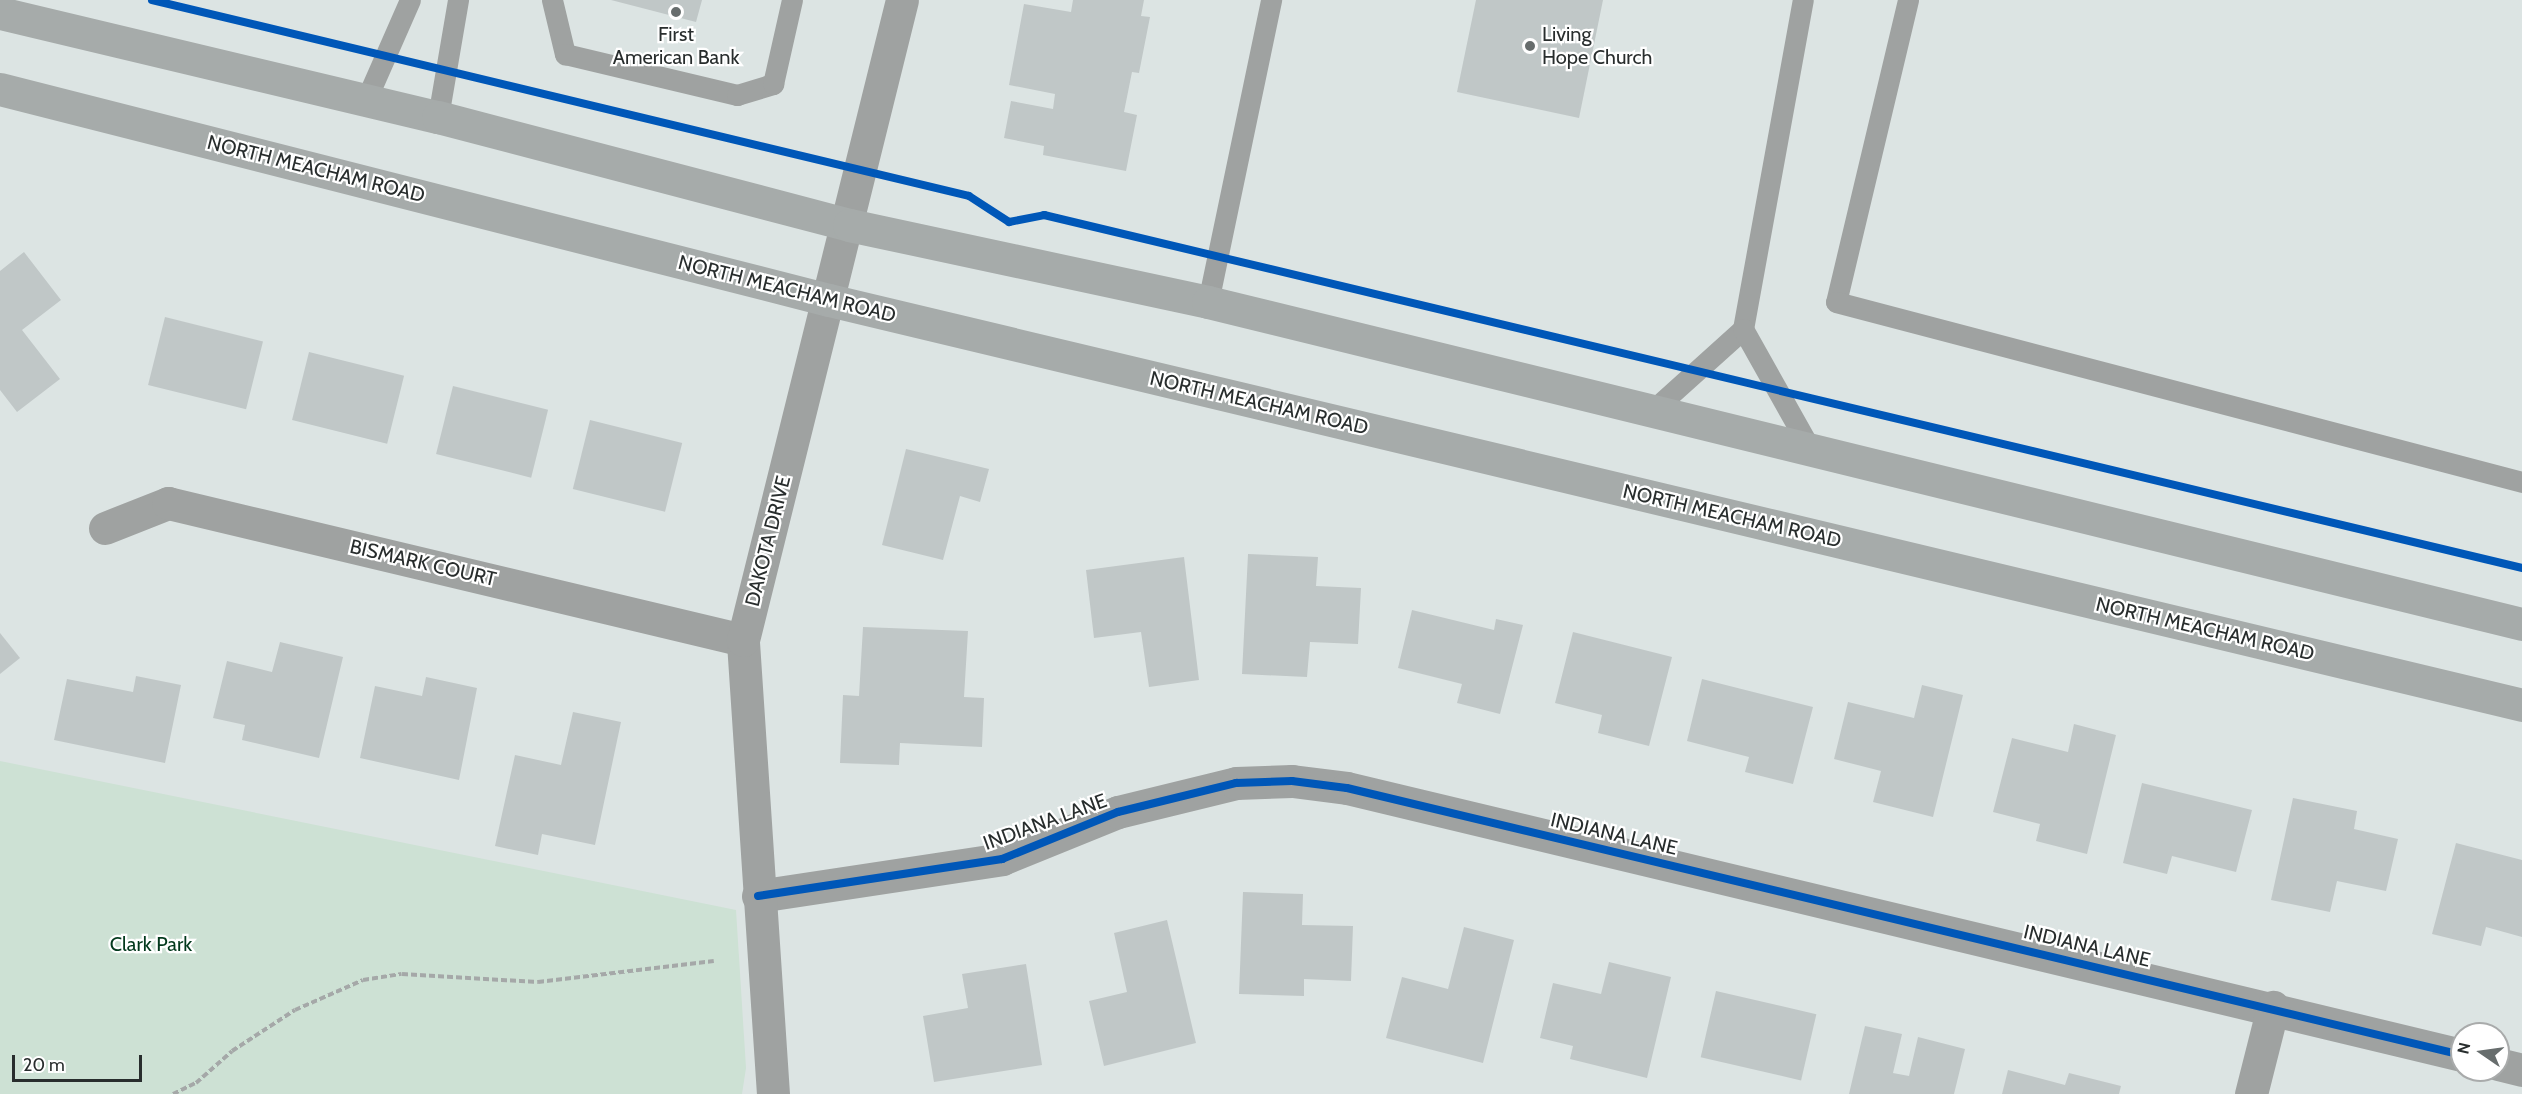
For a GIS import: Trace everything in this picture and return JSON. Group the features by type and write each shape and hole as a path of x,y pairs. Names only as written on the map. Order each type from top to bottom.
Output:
{"main road":[{"path":"0,13 438,117 849,225 1208,302 2522,624"},
{"name":"NORTH MEACHAM ROAD","path":"0,88 829,300 2522,705"}],"street":[{"name":"DAKOTA DRIVE","path":"773,1094 758,896 743,640 849,225 902,0"},
{"name":"BISMARK COURT","path":"105,528 168,503 743,640"},
{"name":"INDIANA LANE","path":"758,896 1002,859 1118,812 1236,783 1292,781 1347,788 2273,1007 2450,1052"},
{"path":"2251,1094 2273,1007"}],"lane":[{"path":"366,100 410,0"},
{"path":"438,117 458,0"},
{"path":"552,0 564,54 736,95 773,84 792,0"},
{"path":"1208,302 1271,0"},
{"path":"1652,411 1743,329 1803,0"},
{"path":"1908,0 1836,302 2522,482"},
{"path":"1743,329 1811,450"}],"path":[{"path":"173,1094 196,1083 232,1051 295,1010 363,980 402,974 538,982 714,961"}],"green space":[{"name":"Clark Park","path":"0,761 736,910 746,1068 742,1094 0,1094"}],"building":[{"name":"First American Bank","path":"611,0 702,0 696,22"},
{"path":"1073,0 1144,0 1141,16 1150,17 1139,73 1132,72 1124,112 1137,115 1126,171 1043,155 1044,146 1004,138 1011,101 1053,109 1055,94 1009,85 1024,4 1071,12"},
{"name":"Living Hope Church","path":"1476,0 1603,0 1579,118 1457,92"},
{"path":"24,252 61,300 22,330 60,379 17,412 0,390 0,271"},
{"path":"165,317 263,341 246,409 148,385"},
{"path":"309,352 404,376 387,444 292,420"},
{"path":"453,386 548,410 531,478 436,454"},
{"path":"590,420 682,443 665,512 573,489"},
{"path":"906,449 989,469 980,502 960,496 943,560 882,545"},
{"path":"1248,554 1318,557 1316,586 1361,588 1358,644 1310,642 1307,677 1242,674"},
{"path":"1184,557 1199,680 1149,687 1141,632 1094,638 1086,570"},
{"path":"1412,610 1494,630 1496,619 1523,625 1500,714 1457,703 1462,684 1398,668"},
{"path":"863,627 968,631 964,697 984,698 982,747 900,743 899,765 840,763 843,695 859,696"},
{"path":"1573,632 1672,657 1649,746 1598,733 1602,715 1555,703"},
{"path":"0,633 20,658 0,674"},
{"path":"280,642 343,657 319,758 242,740 245,725 213,718 227,661 272,672"},
{"path":"136,676 181,685 165,763 54,740 67,679 133,692"},
{"path":"426,677 477,688 459,780 360,758 375,686 422,696"},
{"path":"1702,679 1813,707 1793,784 1745,772 1749,757 1687,741"},
{"path":"1922,685 1963,695 1933,817 1873,802 1881,771 1834,759 1848,702 1914,718"},
{"path":"573,712 621,722 595,845 542,834 538,855 495,846 515,755 561,765"},
{"path":"2074,724 2116,735 2087,854 2036,841 2040,824 1993,812 2012,738 2068,752"},
{"path":"2142,783 2252,810 2236,872 2172,856 2167,874 2123,863"},
{"path":"2293,798 2357,811 2354,829 2398,839 2386,891 2337,881 2330,912 2271,900"},
{"path":"2456,843 2522,860 2522,937 2486,927 2481,946 2432,934"},
{"path":"1243,892 1303,894 1302,925 1353,926 1351,981 1304,979 1304,996 1239,994"},
{"path":"1167,920 1196,1043 1104,1066 1089,1001 1127,992 1114,933"},
{"path":"1464,927 1514,940 1483,1063 1386,1038 1402,977 1448,989"},
{"path":"1609,962 1671,977 1647,1078 1570,1059 1573,1046 1540,1038 1553,983 1601,994"},
{"path":"1026,964 1042,1065 934,1082 923,1016 968,1008 962,974"},
{"path":"1716,991 1816,1014 1801,1080 1701,1057"},
{"path":"1865,1026 1902,1034 1893,1073 1909,1076 1918,1037 1965,1049 1954,1094 1849,1094"},
{"path":"2008,1070 2065,1085 2069,1073 2121,1086 2119,1094 2002,1094"}],"cycle path":[{"path":"152,0 969,196 1009,222 1044,215 2522,568"},
{"path":"758,896 1002,859 1118,812 1236,783 1292,781 1347,788 2450,1052"}],"place":[{"name":"First American Bank","path":"676,12"},
{"name":"Living Hope Church","path":"1530,46"}]}
